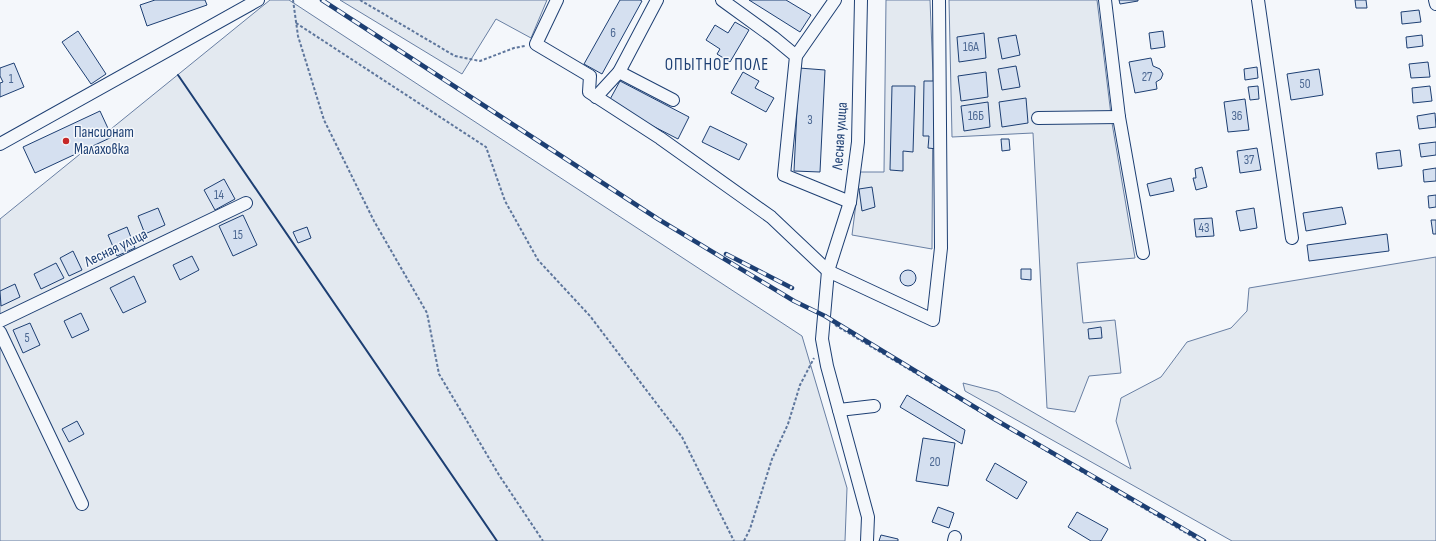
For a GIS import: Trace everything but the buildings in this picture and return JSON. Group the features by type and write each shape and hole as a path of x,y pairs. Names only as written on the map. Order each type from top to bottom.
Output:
{"street":[{"path":"0,144 258,0"},
{"path":"557,0 536,44 590,76 589,92 660,138 771,217 828,271 933,320 940,248 939,0"},
{"path":"596,96 618,72 657,0"},
{"path":"722,0 773,37 796,56"},
{"path":"835,0 796,56 784,176 850,202"},
{"name":"Лесная улица","path":"861,0 858,142 850,202 828,271 825,319 822,339 827,366 868,517 867,541"},
{"path":"1105,0 1119,117 1143,253"},
{"path":"1258,0 1292,238"},
{"path":"618,72 673,100"},
{"path":"1038,118 1119,117"},
{"name":"Лесная улица","path":"0,322 246,203"},
{"path":"0,332 82,504"},
{"path":"839,410 874,406"}],"path":[{"path":"293,0 298,36 324,120 374,221 427,313 440,374 499,475 543,541"},
{"path":"360,0 455,56 480,61 514,48 536,44"},
{"path":"296,23 486,147 505,201 538,260 590,316 682,437 734,541"},
{"path":"825,319 1200,541"},
{"path":"744,541 750,529 772,459 788,424 800,385 814,358"}],"shaded area":[{"path":"270,0 289,0 802,336 847,488 845,541 0,541 0,219"},
{"path":"340,0 547,0 531,38 496,19 462,74"},
{"path":"886,0 930,0 933,75 932,249 852,235 860,172 884,172"},
{"path":"949,0 1097,0 1112,123 1135,258 1077,263 1083,323 1115,320 1121,373 1089,376 1075,412 1047,408 1033,133 952,137"},
{"path":"1436,257 1436,541 1232,541 965,391 963,383 998,392 1131,469 1116,421 1121,398 1161,377 1187,342 1231,328 1247,311 1249,288"}],"railway":[{"path":"322,0 658,219 794,301 825,316 996,420 1204,541"},
{"path":"726,254 792,288"}],"wall":[{"path":"178,75 497,541"}],"place":[{"name":"Пансионат Малаховка","path":"66,141"}],"district":[{"name":"ОПЫТНОЕ ПОЛЕ","path":"717,65"}]}
